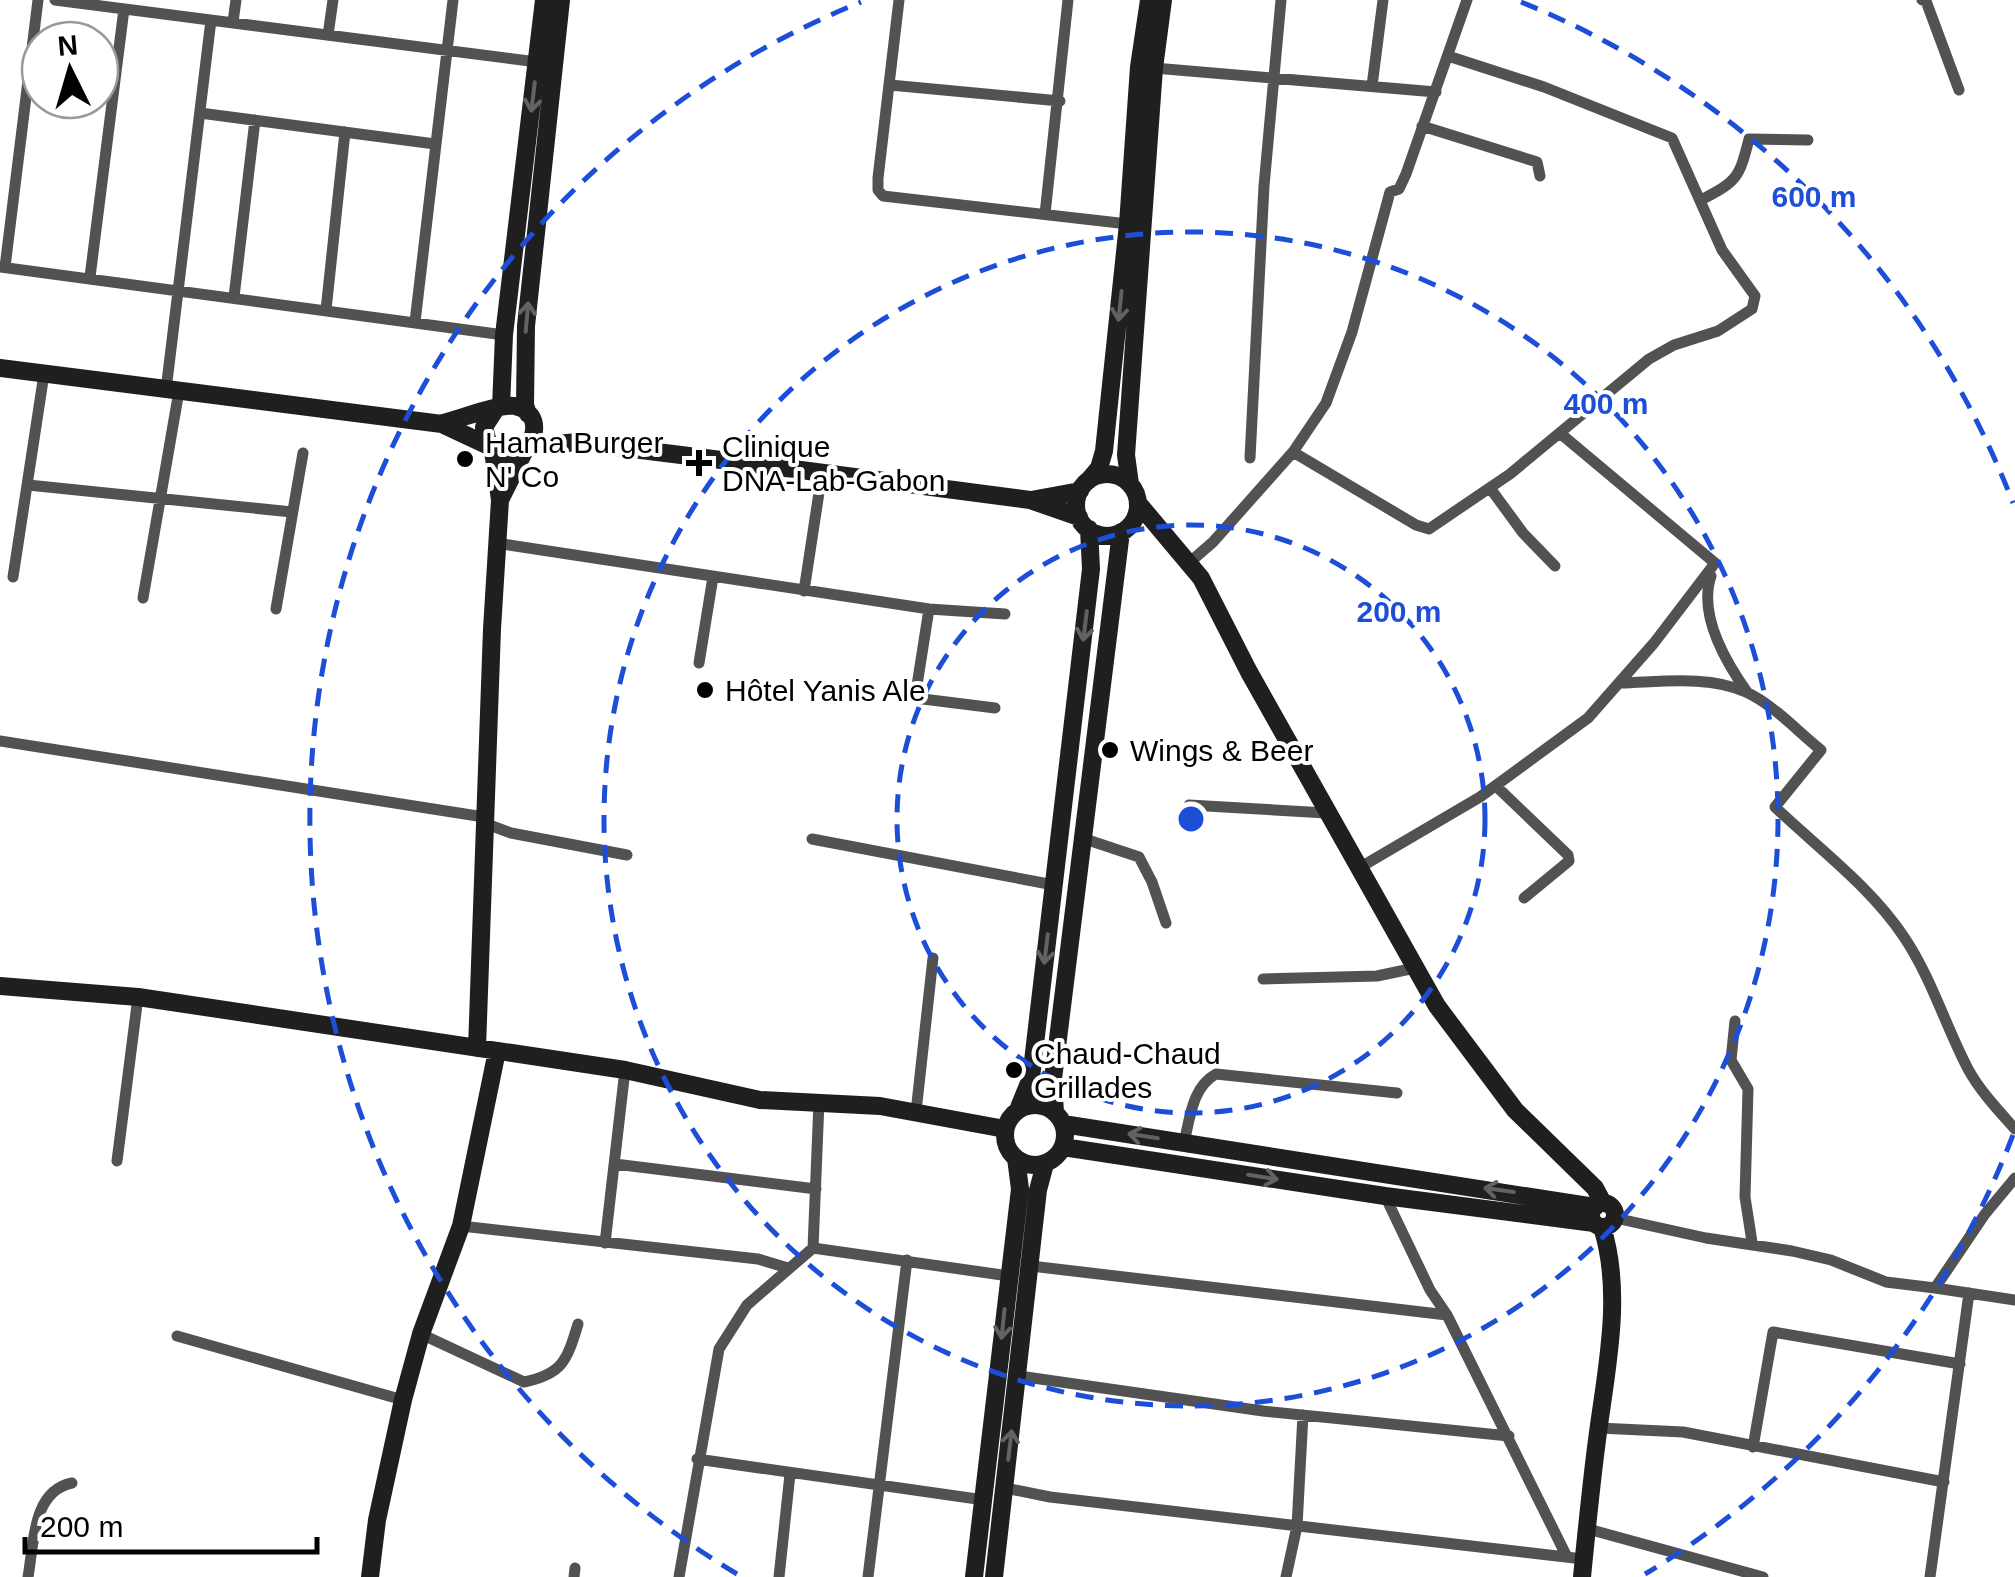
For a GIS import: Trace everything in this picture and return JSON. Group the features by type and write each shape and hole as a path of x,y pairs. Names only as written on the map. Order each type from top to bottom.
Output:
{"street":[{"path":"38,0 2,267 504,335"},
{"path":"55,0 537,62"},
{"path":"183,16 184,0"},
{"path":"233,22 236,0"},
{"path":"328,35 333,0"},
{"path":"415,322 453,0"},
{"path":"477,1048 500,500 484,427 498,408 544,0"},
{"path":"500,500 535,435 525,405 526,326 562,0"},
{"path":"899,0 878,178 878,190 883,196 1128,224"},
{"path":"1045,214 1068,0"},
{"path":"1045,1164 1030,1165 1016,1158 1006,1145 1005,1129 1031,1078 1092,569 1077,504 1084,486 1099,468 1104,451 1128,224 1139,67 1149,0"},
{"path":"1163,0 1154,68 1126,454 1130,484 1138,503 1190,562 1326,813 1468,1051 1515,1110 1595,1188 1610,1252 1608,1362 1588,1528 1577,1564"},
{"path":"1250,458 1272,77 1282,0"},
{"path":"1372,86 1383,0"},
{"path":"1190,562 1213,542 1293,452 1326,403 1352,332 1390,192 1399,189 1406,174 1467,0"},
{"path":"1922,0 1926,1 1959,90"},
{"path":"90,278 124,9"},
{"path":"143,598 161,499 173,390 178,290 211,20"},
{"path":"1293,452 1424,530 1490,488 1650,360 1674,345 1718,331 1752,309 1755,296 1722,250 1672,138 1544,87 1448,56"},
{"path":"1154,68 1436,92"},
{"path":"890,85 1060,101"},
{"path":"200,113 435,144"},
{"path":"234,297 255,120"},
{"path":"1422,126 1537,162 1540,176"},
{"path":"326,310 345,132"},
{"path":"1701,200 1740,174 1749,139 1808,140"},
{"path":"0,368 442,424 509,456 577,442 1030,500 1104,535 1121,532 1134,520 1138,503"},
{"path":"13,577 44,374"},
{"path":"442,424 516,406 577,442"},
{"path":"1561,434 1715,563"},
{"path":"276,609 303,453"},
{"path":"804,591 822,473"},
{"path":"1030,500 1084,486 1111,474 1130,484"},
{"path":"28,485 292,512"},
{"path":"1490,488 1556,566"},
{"path":"1063,1147 1053,1079 1121,532"},
{"path":"496,544 929,609 1004,614"},
{"path":"1359,868 1496,786 1588,718 1715,563"},
{"path":"1715,563 1706,588 1717,646 1747,692 1821,750 1775,806 1886,912 1944,1009 1968,1069 2015,1129"},
{"path":"698,662 713,577"},
{"path":"929,609 915,698 995,708"},
{"path":"1620,683 1715,684 1747,692"},
{"path":"0,741 484,820 512,833 626,854"},
{"path":"1496,786 1568,855 1569,861 1524,898"},
{"path":"1190,805 1326,813"},
{"path":"1082,838 1139,857 1166,924"},
{"path":"812,839 1054,885"},
{"path":"916,1112 933,958"},
{"path":"1263,979 1376,976 1415,968"},
{"path":"0,986 138,997 625,1070 760,1100 916,1112 1005,1129"},
{"path":"116,1161 138,997"},
{"path":"1735,1021 1732,1060 1748,1090 1746,1196 1752,1242"},
{"path":"370,1577 403,1400 421,1334 461,1226 497,1051"},
{"path":"605,1244 625,1070"},
{"path":"1184,1143 1197,1093 1216,1074 1397,1092"},
{"path":"813,1248 820,1102"},
{"path":"1018,1110 1037,1105 1059,1118 1184,1143 1602,1215 1706,1238 1752,1242 1831,1260 1886,1282 2015,1300"},
{"path":"994,1577 1038,1190 1045,1164 1063,1147"},
{"path":"1063,1147 1386,1196 1602,1215"},
{"path":"974,1577 1020,1189 1016,1158"},
{"path":"614,1164 816,1188"},
{"path":"1935,1288 1985,1214 2015,1178"},
{"path":"1386,1196 1430,1290 1577,1564"},
{"path":"461,1226 758,1259 788,1268"},
{"path":"678,1577 718,1349 747,1305 813,1248 1009,1276"},
{"path":"868,1577 907,1260"},
{"path":"1030,1266 1446,1314"},
{"path":"1930,1577 1968,1293"},
{"path":"421,1334 524,1382 560,1368 578,1324"},
{"path":"1754,1447 1773,1332 1960,1364"},
{"path":"177,1336 403,1400"},
{"path":"1019,1376 1303,1415 1509,1436"},
{"path":"1286,1577 1297,1526 1303,1415"},
{"path":"1598,1428 1683,1432 1944,1482"},
{"path":"698,1459 984,1500"},
{"path":"779,1577 790,1474"},
{"path":"28,1577 44,1502 55,1488 72,1483"},
{"path":"1006,1488 1050,1497 1577,1564"},
{"path":"1588,1528 1763,1577"}],"place":[{"name":"Hama Burger N' Co","path":"465,459"},
{"name":"Clinique DNA-Lab-Gabon","path":"699,463"},
{"name":"Hôtel Yanis Ale","path":"705,690"},
{"name":"Wings & Beer","path":"1110,750"},
{"name":"Chaud-Chaud Grillades","path":"1014,1070"}]}
